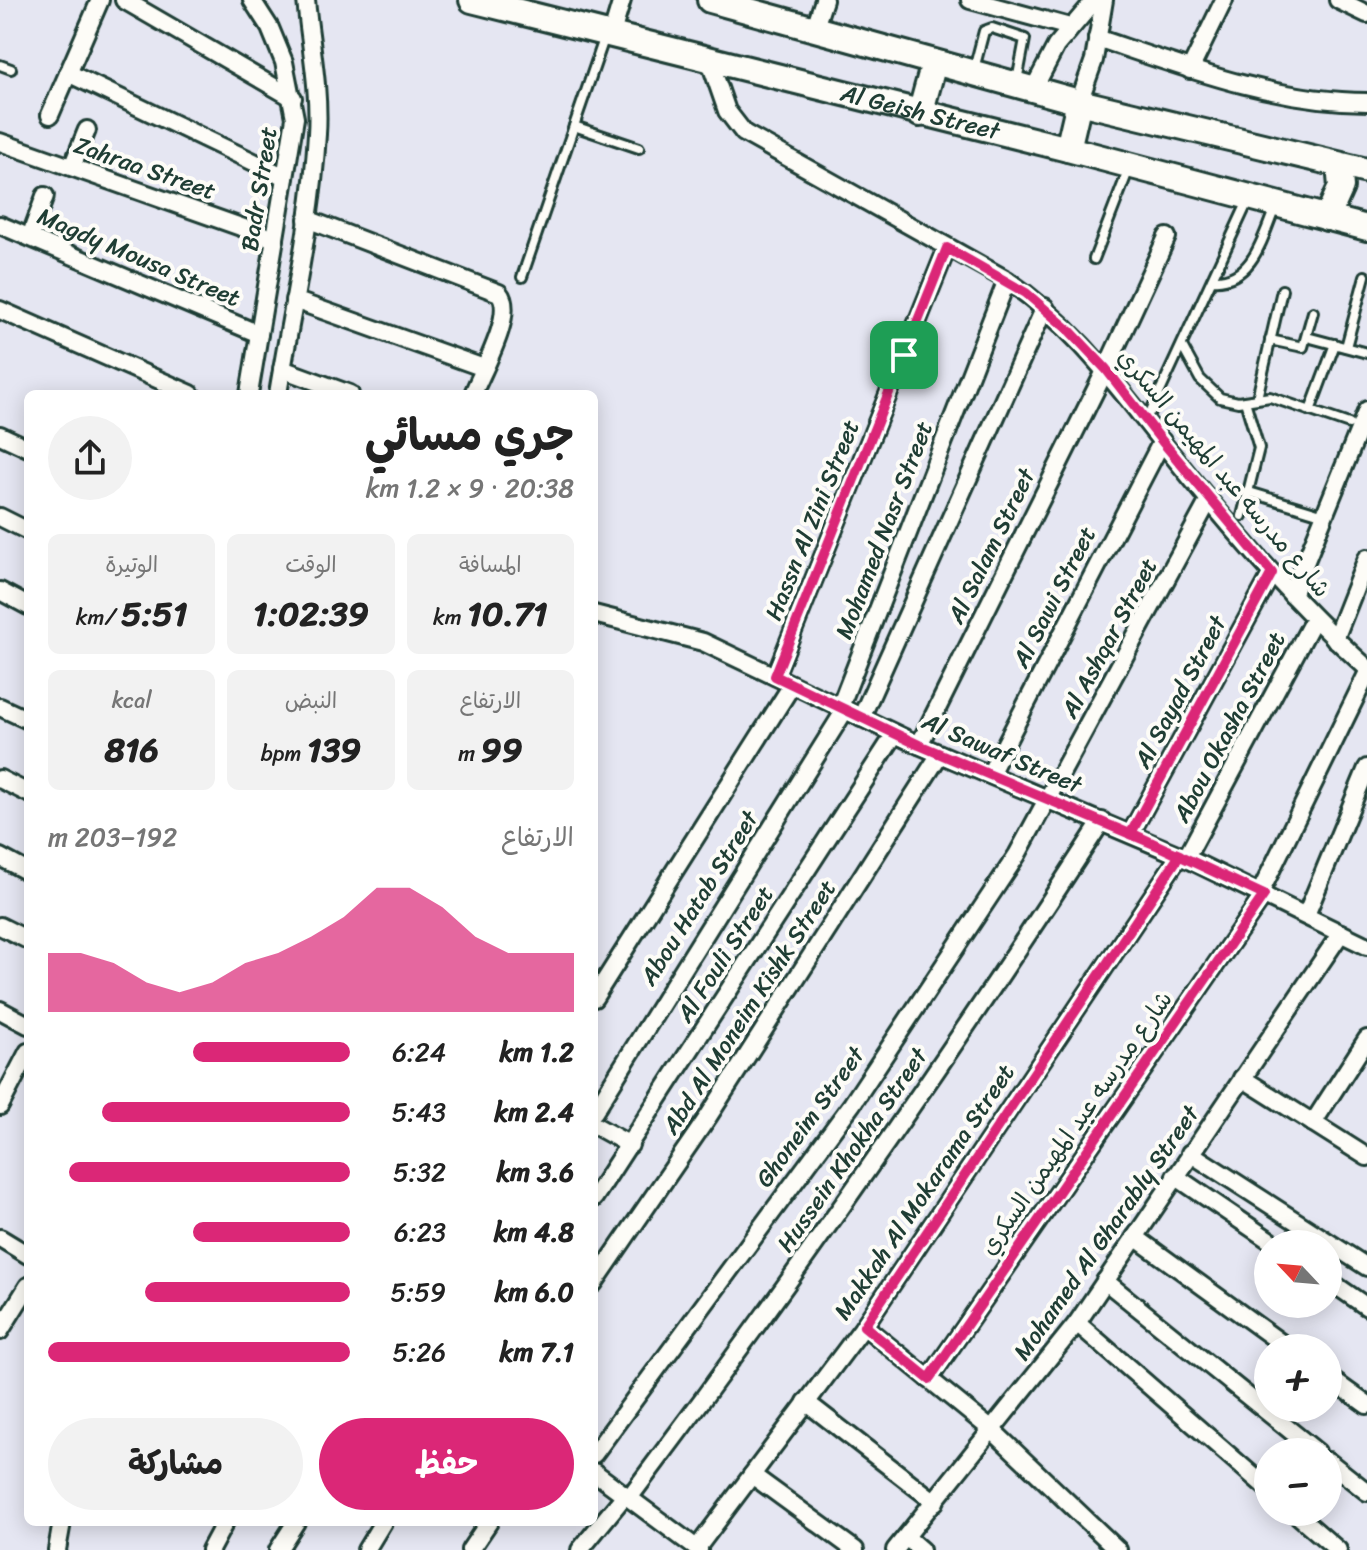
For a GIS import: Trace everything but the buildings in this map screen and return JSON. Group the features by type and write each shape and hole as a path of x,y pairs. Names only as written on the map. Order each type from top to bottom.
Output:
{"main road":[{"name":"Al Geish Street","path":"472,0 610,32 1367,228"},
{"name":"Al Geish Street","path":"710,0 1024,88 1367,171"},
{"path":"920,114 934,63"},
{"path":"1068,149 1079,102"},
{"path":"1327,218 1341,187 1339,165"}],"street":[{"path":"50,115 100,0"},
{"path":"124,0 293,98"},
{"name":"Badr Street","path":"250,390 295,118 284,62 270,28 252,0"},
{"name":"Badr Street","path":"279,390 307,219 317,132 315,71 306,0"},
{"path":"610,32 622,0"},
{"path":"814,30 824,0"},
{"path":"970,0 1070,27"},
{"path":"1024,88 1070,27 1095,0"},
{"path":"1079,102 1091,71 1104,0"},
{"path":"1190,70 1224,0"},
{"path":"1338,0 1359,7"},
{"path":"1097,38 1235,85 1286,96 1367,102"},
{"name":"شارع مدرسه عبد المهيمن السكري","path":"709,59 727,111 744,133 1007,280 1045,307 1106,369 1209,500 1272,573 1314,619 1367,668"},
{"path":"68,73 285,177"},
{"path":"72,167 87,130"},
{"name":"Zahraa Street","path":"0,142 275,239"},
{"path":"30,237 45,196"},
{"path":"307,219 499,293 506,307 505,315 475,390"},
{"name":"Magdy Mousa Street","path":"0,225 259,334"},
{"name":"Al Salam Street","path":"919,745 1106,369 1167,237"},
{"name":"Hassn Al Zini Street","path":"775,676 947,248"},
{"name":"Mohamed Nasr Street","path":"843,709 1007,280"},
{"path":"294,300 484,368"},
{"path":"861,718 1045,307"},
{"path":"0,310 182,390"},
{"path":"282,369 339,390"},
{"path":"1292,595 1367,410"},
{"path":"0,435 24,446"},
{"name":"Al Sawi Street","path":"990,774 1162,441"},
{"name":"Al Ashqar Street","path":"1051,798 1209,500"},
{"path":"0,517 24,529"},
{"path":"1335,639 1367,558"},
{"name":"Al Sayad Street","path":"1131,833 1272,573"},
{"path":"0,591 24,604"},
{"name":"Al Sawaf Street","path":"598,615 680,634 919,745 1183,856 1367,946"},
{"name":"Abou Okasha Street","path":"1183,856 1314,619"},
{"name":"شارع مدرسه عبد المهيمن السكري","path":"929,1379 1262,894 1367,674"},
{"path":"598,992 792,685"},
{"path":"0,707 24,718"},
{"name":"Abou Hatab Street","path":"598,1106 843,709"},
{"name":"Al Fouli Street","path":"598,1192 895,734"},
{"name":"Abd Al Moneim Kishk Street","path":"598,1277 708,1117 940,754"},
{"path":"1306,915 1367,768"},
{"path":"0,779 24,791"},
{"name":"Ghoneim Street","path":"598,1449 852,1104 1009,868 1051,798"},
{"name":"Hussein Khokha Street","path":"580,1550 627,1496 752,1334 866,1175 992,991 1102,821"},
{"name":"Makkah Al Mokarama Street","path":"698,1549 864,1326 1183,856"},
{"path":"0,857 24,870"},
{"path":"0,926 24,938"},
{"name":"Mohamed Al Gharably Street","path":"901,1544 1077,1323 1341,933"},
{"path":"0,1010 24,1023"},
{"path":"1313,1123 1367,1039"},
{"path":"0,1106 6,1080 24,1057"},
{"path":"1242,1078 1367,1157"},
{"path":"598,1127 630,1145"},
{"path":"1190,1153 1367,1267"},
{"path":"1175,1176 1254,1230"},
{"path":"1135,1237 1269,1334"},
{"path":"0,1238 24,1253"},
{"path":"1105,1281 1300,1438"},
{"path":"1342,1290 1367,1307"},
{"path":"0,1331 24,1292"},
{"path":"1077,1323 1254,1477"},
{"path":"864,1326 993,1431 1118,1550"},
{"path":"1342,1387 1367,1405"},
{"path":"806,1402 935,1502"},
{"path":"1342,1472 1367,1492"},
{"path":"598,1475 698,1549"},
{"path":"752,1475 855,1550"},
{"path":"57,1550 61,1526"},
{"path":"210,1550 223,1526"},
{"path":"278,1550 293,1526"},
{"path":"366,1550 381,1526"},
{"path":"470,1550 486,1526"},
{"path":"1310,1526 1338,1550"},
{"path":"901,1544 921,1550"}],"lane":[{"path":"972,74 984,31 992,28 1027,42 1024,88"},
{"path":"522,277 610,32"},
{"path":"0,65 11,69"},
{"path":"574,126 639,148"},
{"path":"1094,259 1131,166"},
{"path":"1151,411 1250,197"},
{"path":"1212,280 1230,279 1246,268 1276,204"},
{"path":"1346,347 1365,276"},
{"path":"1257,398 1282,290"},
{"path":"1270,340 1300,348 1307,337 1313,312"},
{"path":"1307,337 1367,353"},
{"path":"1310,411 1335,344"},
{"path":"1182,346 1213,393 1232,402 1270,397 1349,424"},
{"path":"1242,516 1259,448 1245,401"},
{"path":"1249,492 1318,513"}],"route":[{"path":"904,355 775,676 919,745 1051,798 1131,833 1180,855 864,1326 929,1379 1264,895 1186,858 1131,833 1272,573 1209,500 1106,369 1045,307 1007,280 947,248 904,355"}]}
